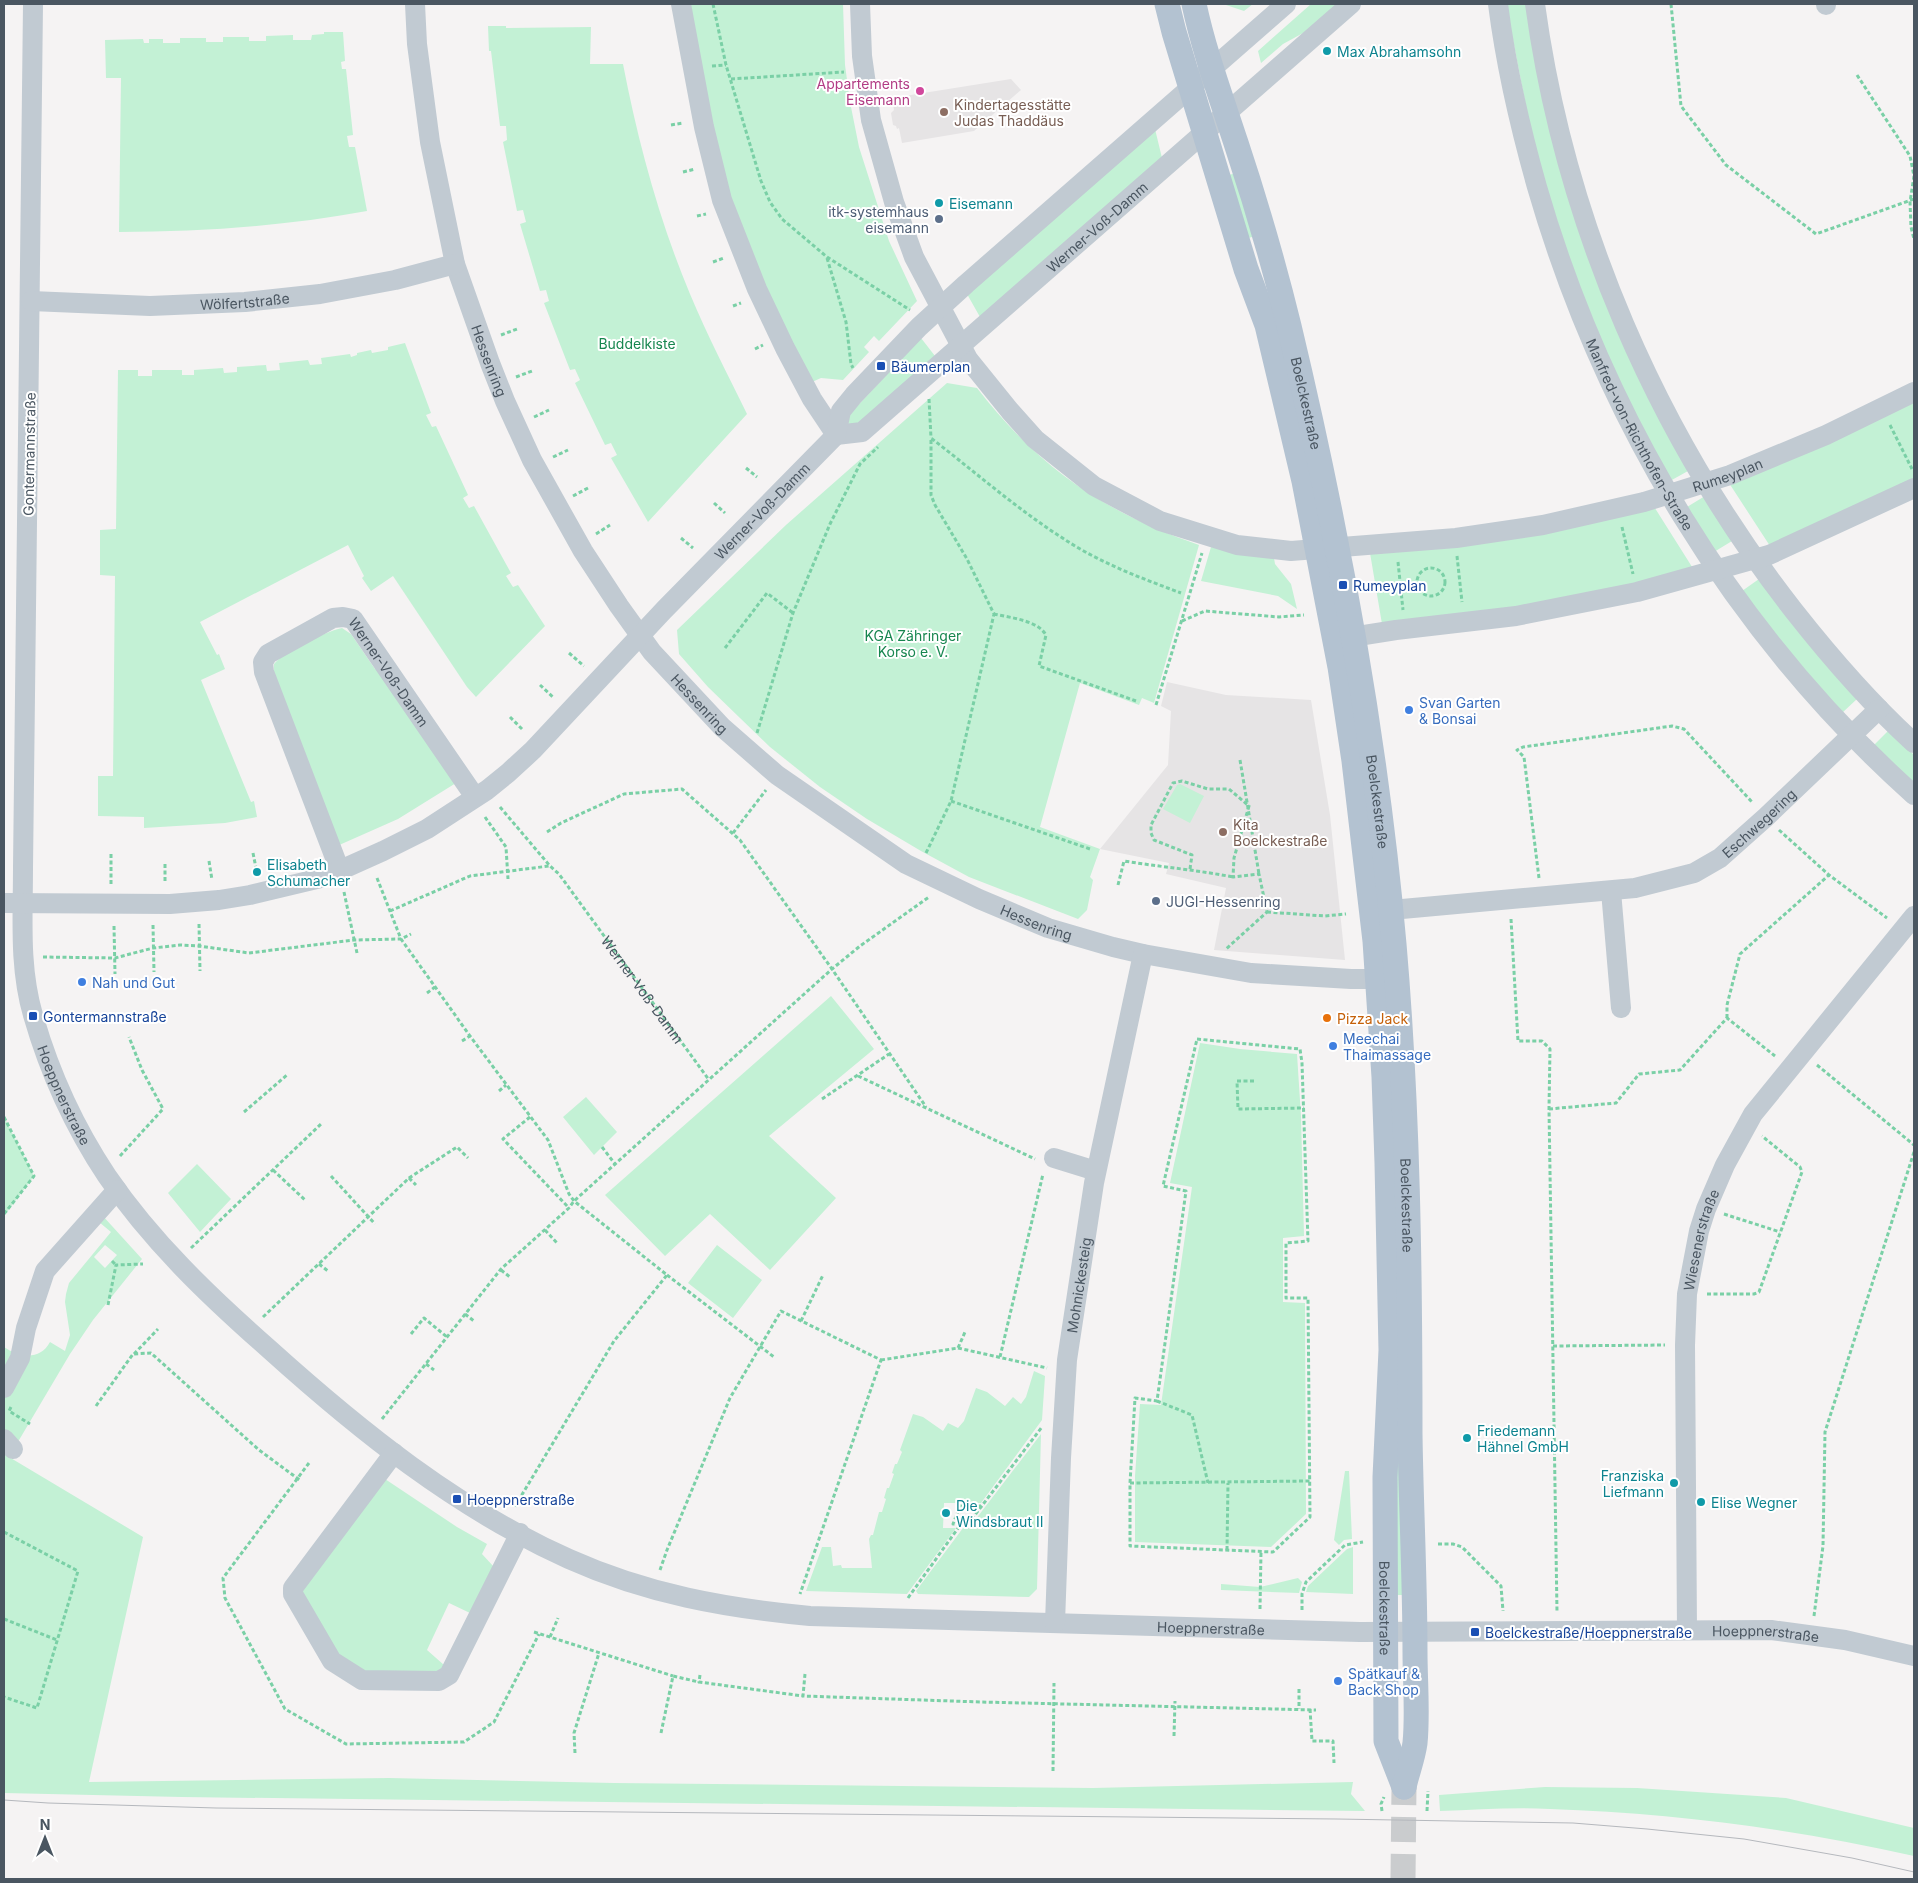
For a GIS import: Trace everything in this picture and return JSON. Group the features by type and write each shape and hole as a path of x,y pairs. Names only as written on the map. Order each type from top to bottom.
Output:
{"main road":[{"name":"Boelckestraße","path":"1167,4 1190,87 1246,269 1267,325 1299,461 1327,549"},
{"name":"Boelckestraße","path":"1194,4 1289,327 1344,638 1370,745 1391,910 1387,979 1384,1077 1388,1163 1391,1350 1385,1477 1386,1741 1404,1787 1415,1745 1415,1632 1407,1184 1387,979 1367,869 1344,638"},
{"path":"1246,269 1271,262"}],"street":[{"name":"Gontermannstraße","path":"13,903 23,868 33,4"},
{"name":"Hessenring","path":"415,4 417,44 430,142 455,264 490,364 532,460 583,551 640,636 662,664 722,726 777,776 906,864 970,895 1048,928 1143,954 1251,972 1351,979 1387,979"},
{"path":"681,4 702,118 722,200 757,289 785,348 812,399 836,436"},
{"path":"860,4 862,56 867,96 878,146 905,237 940,307"},
{"path":"836,436 840,411 881,366 940,307 1286,4"},
{"name":"Werner-Voß-Damm","path":"13,903 170,904 219,900 285,888 340,871 426,829 475,797 508,773 533,750 640,636 836,436 862,432 1351,4"},
{"name":"Manfred-von-Richthofen-Straße","path":"1498,4 1502,39 1514,104 1549,229 1574,300 1619,402 1669,495 1718,570 1782,658 1852,734 1914,795"},
{"path":"1535,4 1551,96 1585,220 1630,338 1651,382 1706,483 1755,559 1815,637 1879,709 1914,743"},
{"name":"Wölfertstraße","path":"31,302 150,306 245,302 320,294 395,280 455,264"},
{"name":"Rumeyplan","path":"940,307 960,346 973,366 1035,439 1094,486 1160,521 1237,545 1291,551 1464,537 1534,526 1618,509 1730,475 1826,436 1914,392"},
{"path":"1344,638 1507,617 1591,602 1718,570 1769,555 1914,480"},
{"name":"Werner-Voß-Damm","path":"340,871 264,672 263,662 268,654 333,618 344,617 353,619 475,797"},
{"name":"Eschwegering","path":"1391,910 1611,891 1635,888 1694,873 1720,858 1766,817 1879,709"},
{"path":"1611,891 1621,1008"},
{"name":"Hoeppnerstraße","path":"13,903 29,1002 40,1039 71,1111 94,1155 117,1190 166,1252 205,1292 320,1395 394,1453 458,1499 568,1558 622,1580 704,1602 765,1612 810,1616 1385,1632 1771,1630 1845,1640 1914,1656"},
{"name":"Wiesenerstraße","path":"1687,1630 1685,1345 1687,1294 1699,1231 1706,1209 1725,1165 1753,1114 1914,916"},
{"name":"Mohnickesteig","path":"1055,1623 1060,1458 1067,1360 1096,1171 1143,954"},
{"path":"1045,1163 1096,1171"},
{"path":"8,1396 20,1358 26,1328 45,1271 117,1190"},
{"path":"394,1453 293,1588 293,1594 332,1662 362,1680 439,1681 450,1675 520,1533"}],"path":[{"path":"713,4 720,42 761,181 770,202 782,219 827,257 912,312"},
{"path":"1671,4 1681,106 1726,165 1816,234 1914,199"},
{"path":"731,79 850,71"},
{"path":"1857,76 1910,156 1914,176 1910,202 1911,227 1914,239"},
{"path":"671,125 683,123"},
{"path":"683,172 695,169"},
{"path":"697,216 709,213"},
{"path":"827,257 846,322 851,364 856,371"},
{"path":"713,262 725,258"},
{"path":"733,306 744,302"},
{"path":"496,337 517,329"},
{"path":"511,380 532,371"},
{"path":"925,855 951,801 994,614 966,560 934,505 931,495 931,438 928,394"},
{"path":"922,408 929,402"},
{"path":"528,420 549,410"},
{"path":"1889,423 1914,480"},
{"path":"931,438 1064,540 1117,567 1181,592"},
{"path":"756,737 792,613 830,524 860,464 880,445"},
{"path":"548,460 568,450"},
{"path":"746,468 757,478"},
{"path":"568,499 588,488"},
{"path":"714,503 725,513"},
{"path":"1620,522 1634,580"},
{"path":"591,537 610,525"},
{"path":"682,538 693,548"},
{"path":"1156,704 1205,546"},
{"path":"1457,549 1463,607"},
{"path":"1398,561 1404,613"},
{"path":"1426,569 1437,570 1444,580 1441,591 1436,595 1430,596 1419,590 1417,584 1420,573 1426,569"},
{"path":"1372,590 1417,584"},
{"path":"725,648 767,593 792,613"},
{"path":"1182,622 1205,611 1279,617 1304,615"},
{"path":"994,614 1035,625 1042,630 1046,635 1039,666 1136,701"},
{"path":"569,653 584,666"},
{"path":"540,685 554,698"},
{"path":"510,716 523,730"},
{"path":"1540,886 1524,756 1517,750 1523,746 1672,726 1684,729 1758,809"},
{"path":"1240,760 1267,912"},
{"path":"1190,869 1192,855 1162,845 1154,840 1151,833 1151,825 1173,783 1182,781 1208,789 1230,789 1249,806"},
{"path":"733,833 769,786"},
{"path":"547,832 561,823 624,794 682,789 740,840 832,969 926,1107"},
{"path":"951,801 1090,849"},
{"path":"1233,877 1234,858 1249,806"},
{"name":"Werner-Voß-Damm","path":"500,807 559,874 709,1080"},
{"path":"485,817 506,847 508,879"},
{"path":"1773,825 1829,875 1894,923"},
{"path":"111,852 111,884"},
{"path":"253,853 257,873"},
{"path":"209,861 212,880"},
{"path":"1118,885 1124,861 1190,869 1233,877 1259,874"},
{"path":"165,864 166,883"},
{"path":"390,910 470,876 550,866"},
{"path":"1549,1109 1616,1103 1639,1074 1680,1070 1726,1018 1727,1005 1740,954 1829,875"},
{"path":"377,878 402,939 470,1036 548,1140 569,1194 574,1201 774,1357"},
{"path":"344,892 357,953"},
{"path":"382,1419 501,1270 569,1208 574,1201 832,969 860,946 935,892"},
{"path":"1225,955 1226,948 1267,912 1324,916 1346,914"},
{"path":"1511,918 1518,1041 1542,1041 1550,1049 1549,1109 1557,1612"},
{"path":"198,924 200,971"},
{"path":"153,925 154,972"},
{"path":"114,926 115,974"},
{"path":"44,957 115,958 154,948 180,945 249,953 354,940 402,939 411,934"},
{"path":"427,993 435,987"},
{"path":"1726,1018 1782,1061"},
{"path":"462,1041 470,1036"},
{"path":"120,1156 162,1109 142,1070 129,1037"},
{"path":"1157,1401 1186,1191 1163,1186 1197,1039 1300,1049 1304,1108 1308,1241 1286,1243 1286,1298 1308,1298 1310,1517 1273,1552 1130,1546 1130,1483 1135,1398 1157,1401 1192,1415 1208,1483"},
{"path":"822,1099 889,1054"},
{"path":"1810,1059 1914,1145"},
{"path":"244,1112 287,1075"},
{"path":"858,1076 1045,1163 1000,1357"},
{"path":"1254,1081 1238,1081 1238,1109 1304,1108"},
{"path":"499,1091 506,1085"},
{"path":"530,1116 503,1139 569,1208"},
{"path":"4,1117 34,1176 4,1214"},
{"path":"190,1248 320,1124"},
{"path":"1706,1294 1754,1294 1759,1292 1802,1172 1800,1167 1762,1136"},
{"path":"262,1318 409,1178 457,1147 468,1158"},
{"path":"602,1147 615,1164"},
{"path":"1814,1616 1823,1546 1825,1432 1914,1152"},
{"path":"273,1170 304,1200"},
{"path":"331,1176 375,1224"},
{"path":"409,1178 416,1185"},
{"path":"1723,1214 1780,1232"},
{"path":"545,1230 557,1243"},
{"path":"108,1305 116,1265 112,1260"},
{"path":"116,1265 143,1264"},
{"path":"319,1264 328,1271"},
{"path":"501,1270 510,1277"},
{"path":"514,1508 614,1341 667,1275"},
{"path":"801,1321 823,1275"},
{"path":"660,1570 730,1398 781,1312 881,1360 958,1348 1050,1368"},
{"path":"466,1314 474,1321"},
{"path":"410,1334 424,1318 447,1337"},
{"path":"96,1406 133,1354 158,1329"},
{"path":"958,1348 965,1332"},
{"path":"1553,1346 1666,1345"},
{"path":"133,1354 151,1353 259,1450 301,1481"},
{"path":"800,1594 881,1360"},
{"path":"426,1364 434,1370"},
{"path":"8,1396 8,1411 30,1424"},
{"path":"982,1506 960,1506 954,1524 968,1524 982,1506 1045,1422"},
{"path":"1130,1483 1310,1481"},
{"path":"1227,1550 1228,1483"},
{"path":"908,1598 961,1524"},
{"path":"4,1532 78,1571 36,1708 4,1697"},
{"path":"1302,1610 1302,1594 1306,1582 1345,1545 1364,1542"},
{"path":"1438,1544 1454,1544 1462,1548 1501,1586 1503,1611"},
{"path":"1260,1609 1261,1551"},
{"path":"550,1637 558,1618"},
{"path":"4,1619 56,1640"},
{"path":"534,1632 698,1682 803,1696 1316,1710"},
{"path":"576,1753 574,1733 599,1652"},
{"path":"803,1696 804,1674"},
{"path":"698,1682 700,1675"},
{"path":"661,1733 674,1676"},
{"path":"1053,1771 1054,1683"},
{"path":"1299,1689 1299,1709"},
{"path":"1174,1736 1175,1701"},
{"path":"1310,1709 1312,1741 1333,1741 1334,1763"},
{"path":"1382,1811 1381,1804 1384,1798"}],"shaded area":[{"name":"Kindertagesstätte Judas Thaddäus","path":"1011,79 1021,90 974,131 902,143 899,128 897,129 893,125 891,113 894,110 892,98"},
{"name":"Kita Boelckestraße","path":"1167,682 1226,695 1311,700 1330,815 1345,960 1214,950 1226,888 1166,874 1169,863 1100,849 1168,765 1171,711 1161,706"}],"green space":[{"path":"687,4 843,4 845,65 859,147 889,241 917,301 879,341 874,336 864,347 869,352 843,380 821,378 812,382 779,320 726,188"},
{"path":"1223,4 1253,4 1244,11"},
{"path":"1311,4 1337,4 1305,32 1283,44 1261,63 1258,51"},
{"path":"1506,4 1528,4 1544,98 1688,471 1670,481 1636,419 1582,297 1535,153"},
{"name":"Buddelkiste","path":"488,26 506,26 506,28 591,27 590,64 623,64 650,180 669,238 710,340 747,414 648,522 611,458 617,455 611,443 605,445 575,383 580,380 575,369 570,370 544,303 549,301 546,290 540,291 520,224 526,222 523,210 517,211 503,142 507,140 506,126 500,126 491,51 489,51"},
{"path":"324,32 343,32 345,61 341,62 342,69 346,69 353,135 347,136 349,147 355,147 367,211 305,221 243,227 119,232 121,78 106,78 105,40 143,39 144,43 149,43 149,39 163,39 163,43 180,43 180,38 206,38 206,42 223,42 223,37 249,37 249,41 266,41 266,36 293,35 293,40 311,40 312,35 324,34"},
{"path":"1155,129 1162,158 980,317 967,294"},
{"path":"1236,173 1256,236 1248,238 1229,175"},
{"path":"921,338 935,356 856,425 849,426 846,418"},
{"path":"405,343 431,413 426,415 432,427 436,426 468,495 463,498 469,508 474,506 511,573 506,576 513,587 518,585 545,626 476,697 467,687 393,576 371,591 362,578 364,576 348,545 200,622 217,655 219,654 225,669 201,680 251,802 254,801 257,817 225,823 144,828 144,817 98,816 98,776 113,776 115,576 100,575 100,530 116,529 118,370 138,370 138,376 152,376 152,370 182,370 182,375 194,375 194,370 223,368 224,373 237,372 237,367 266,365 267,371 280,370 279,363 308,360 310,365 322,364 321,358 350,354 351,357 357,355 357,353 371,350 372,353 388,350 388,347"},
{"name":"KGA Zähringer Korso e. V.","path":"947,383 977,388 1024,442 1049,464 1103,502 1133,518 1199,545 1154,703 1142,698 1139,705 1080,683 1040,827 1100,849 1090,877 1093,880 1087,910 1078,919 969,877 867,819 820,787 770,747 708,687 679,654 677,630 786,525"},
{"path":"1914,399 1914,481 1770,546 1729,483"},
{"path":"1705,496 1732,541 1714,552 1687,507"},
{"path":"1653,505 1694,570 1568,600 1382,624 1370,553"},
{"path":"1211,547 1274,558 1275,564 1291,584 1297,609 1278,596 1201,581"},
{"path":"1759,579 1857,699 1842,713 1792,655 1742,591"},
{"path":"342,628 351,634 375,669 382,670 456,783 398,819 337,846 274,672 274,664 305,642"},
{"path":"1889,730 1914,755 1914,784 1873,746"},
{"path":"1180,784 1204,796 1190,823 1163,809 1177,785"},
{"path":"831,996 874,1049 769,1136 836,1198 770,1270 710,1214 665,1256 605,1195"},
{"path":"1200,1043 1297,1054 1301,1116 1304,1236 1283,1238 1283,1302 1305,1303 1306,1514 1271,1547 1135,1542 1135,1476 1140,1404 1161,1405 1192,1187 1170,1183"},
{"path":"586,1097 617,1132 594,1155 563,1117"},
{"path":"4,1117 34,1176 4,1216"},
{"path":"197,1164 231,1199 200,1232 168,1193"},
{"path":"102,1215 142,1259 93,1320 70,1354 9,1457 143,1537 89,1782 389,1778 614,1783 1093,1788 1353,1782 1351,1794 1365,1811 182,1797 4,1793 4,1347 23,1355 35,1355 46,1348 50,1342 65,1351 70,1335 65,1302 69,1283 111,1232 99,1222","holes":["105,1245 117,1255 105,1268 94,1257"]},
{"path":"717,1245 762,1280 733,1318 688,1283"},
{"path":"1034,1371 1045,1376 1042,1420 981,1503 944,1503 943,1528 956,1528 907,1594 806,1591 822,1547 831,1547 833,1566 841,1565 842,1568 872,1568 869,1539 873,1535 879,1512 882,1512 887,1488 889,1488 894,1474 892,1473 895,1464 897,1464 902,1452 900,1450 913,1414 923,1417 943,1431 948,1423 958,1428 964,1421 976,1388 987,1392 1005,1406 1013,1397 1021,1404 1026,1397"},
{"path":"1041,1434 1037,1589 1029,1597 918,1594 916,1591 963,1528 969,1528"},
{"path":"1397,1458 1404,1458 1405,1595 1397,1595"},
{"path":"1345,1471 1349,1471 1352,1539 1344,1540 1339,1545 1334,1540"},
{"path":"385,1479 457,1527 487,1544 482,1554 494,1567 470,1613 449,1603 427,1650 444,1665 442,1669 434,1673 367,1675 336,1657 303,1594 303,1589"},
{"path":"1353,1547 1353,1594 1306,1592 1308,1586 1347,1549"},
{"path":"1298,1578 1302,1582 1299,1593 1221,1590 1221,1584 1260,1587"},
{"path":"1545,1787 1637,1788 1786,1798 1914,1828 1914,1856 1779,1830 1642,1814 1536,1808 1440,1811 1439,1795"}],"tunnel":[{"path":"1403,1879 1404,1787"}],"tram line":[{"path":"4,1800 216,1808 1573,1823 1744,1839 1852,1858 1914,1872"}],"place":[{"name":"Max Abrahamsohn","path":"1327,51"},
{"name":"Appartements Eisemann","path":"920,91"},
{"name":"Kindertagesstätte Judas Thaddäus","path":"944,112"},
{"name":"Eisemann","path":"939,203"},
{"name":"itk-systemhaus eisemann","path":"939,219"},
{"name":"Bäumerplan","path":"881,366"},
{"name":"Rumeyplan","path":"1343,585"},
{"name":"Svan Garten & Bonsai","path":"1409,710"},
{"name":"Kita Boelckestraße","path":"1223,832"},
{"name":"Elisabeth Schumacher","path":"257,872"},
{"name":"JUGI-Hessenring","path":"1156,901"},
{"name":"Nah und Gut","path":"82,982"},
{"name":"Gontermannstraße","path":"33,1016"},
{"name":"Pizza Jack","path":"1327,1018"},
{"name":"Meechai Thaimassage","path":"1333,1046"},
{"name":"Friedemann Hähnel GmbH","path":"1467,1438"},
{"name":"Franziska Liefmann","path":"1674,1483"},
{"name":"Hoeppnerstraße","path":"457,1499"},
{"name":"Elise Wegner","path":"1701,1502"},
{"name":"Die Windsbraut II","path":"946,1513"},
{"name":"Boelckestraße/Hoeppnerstraße","path":"1475,1632"},
{"name":"Spätkauf & Back Shop","path":"1338,1681"}]}
